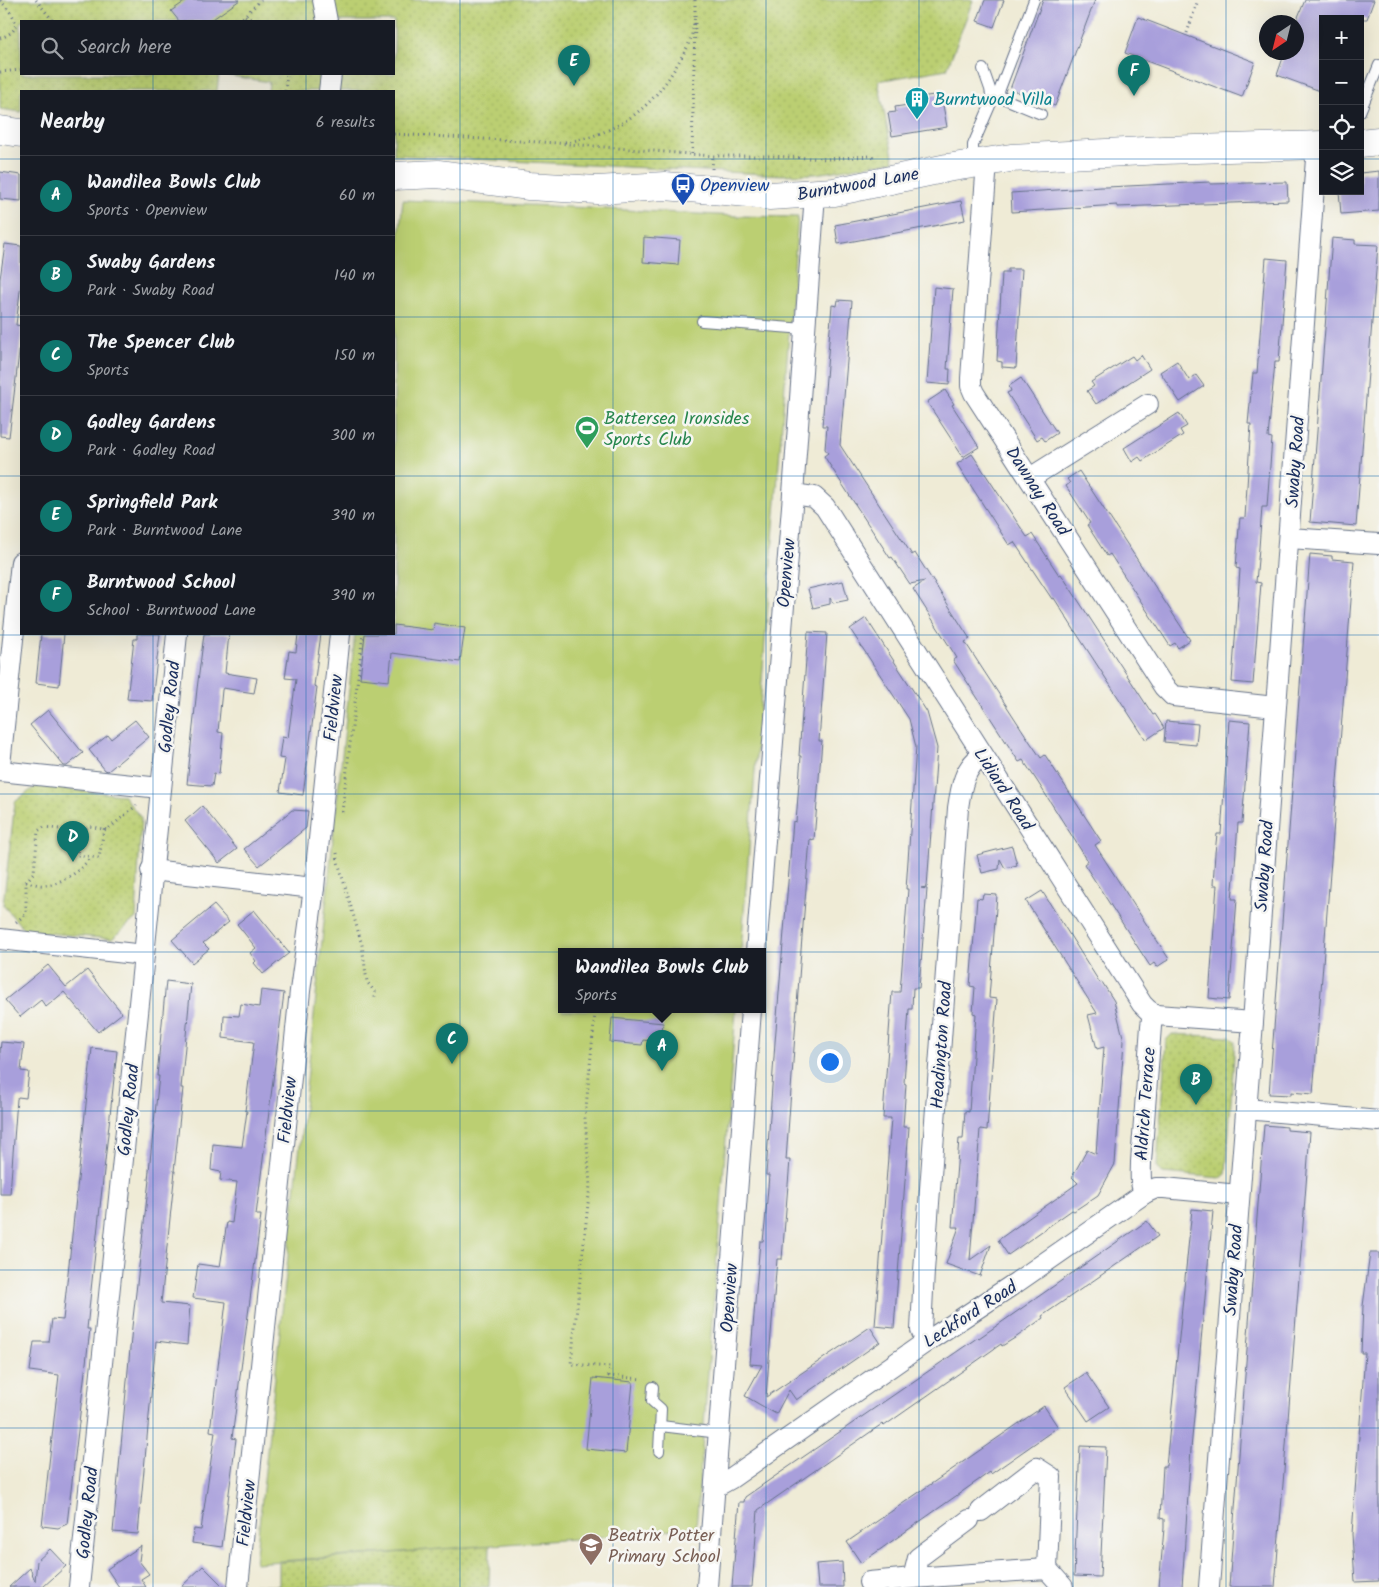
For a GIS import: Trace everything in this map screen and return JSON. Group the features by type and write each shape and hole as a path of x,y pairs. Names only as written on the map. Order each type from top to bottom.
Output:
{"main road":[{"path":"0,130 20,132"},
{"path":"1364,143 1379,141"},
{"name":"Burntwood Lane","path":"726,187 769,196 815,194 834,192 980,162 1011,158 1163,150 1319,145"},
{"path":"395,176 438,174 512,183 523,170 594,174 615,190 652,186 671,201 734,203 726,187"}],"street":[{"path":"322,0 326,20"},
{"path":"329,90 330,75"},
{"name":"Swaby Road","path":"1209,1587 1253,1022 1275,707 1320,150"},
{"name":"Dawnay Road","path":"980,162 971,386 974,393 1164,687 1172,696 1183,699 1275,707"},
{"name":"Openview","path":"756,948 815,194"},
{"path":"1030,478 1148,404"},
{"name":"Lidiard Road","path":"793,494 814,497 825,507 1142,1004 1156,1015"},
{"path":"1289,538 1379,544"},
{"path":"0,765 20,572"},
{"name":"Godley Road","path":"79,1587 144,955 151,870 177,635"},
{"name":"Fieldview","path":"238,1587 300,991 314,888 340,635"},
{"name":"Headington Road","path":"926,1342 920,1330 958,808 962,783 974,761 982,754"},
{"path":"0,771 160,788"},
{"path":"151,870 314,888"},
{"path":"4,939 144,955"},
{"name":"Openview","path":"707,1587 751,1013"},
{"path":"1156,1015 1253,1022"},
{"name":"Aldrich Terrace","path":"1145,1193 1141,1182 1141,1162 1151,1026 1152,1019 1156,1015"},
{"path":"1246,1109 1379,1121"},
{"name":"Leckford Road","path":"715,1484 723,1483 1145,1193 1156,1188 1164,1188 1239,1195"},
{"path":"913,1578 918,1558 1036,1468 1051,1477 1047,1569 1063,1587"},
{"path":"869,1582 1047,1569"}],"lane":[{"path":"980,162 973,145 995,97 1034,0"},
{"path":"1363,105 1379,64"},
{"path":"983,69 995,97 1041,114"},
{"path":"702,321 805,329"},
{"path":"653,1387 652,1401 661,1409 659,1451"},
{"path":"661,1426 719,1433"}],"path":[{"path":"0,0 15,19 16,25 10,34 0,38"},
{"path":"36,0 53,20"},
{"path":"240,20 261,0"},
{"path":"692,154 695,0"},
{"path":"1186,33 1198,0"},
{"path":"557,143 585,139 610,129 629,119 650,102 666,84 682,57 690,39 695,15"},
{"path":"245,16 252,20"},
{"path":"0,72 20,70"},
{"path":"286,90 287,75"},
{"path":"395,134 557,143 713,156 771,156 828,159 870,156 878,161"},
{"path":"713,156 726,187"},
{"path":"341,820 363,635"},
{"path":"4,939 12,925 26,914 26,882 34,872 38,831 44,827 80,831 89,826 107,830 137,805"},
{"path":"80,831 77,855 99,858 104,829"},
{"path":"338,848 338,862 362,945 367,982 375,992 375,997"},
{"path":"26,882 45,885 63,879 79,871 90,857"},
{"path":"595,1013 585,1118 590,1185 571,1364 610,1367 609,1376 654,1380 653,1387"}],"green space":[{"path":"0,0 973,0 947,69 878,81 894,161 816,174 783,175 395,155 395,90 268,90 269,82 225,75 395,75 395,20 20,20 20,75 219,75 217,90 20,90 20,112 0,109"},
{"path":"403,200 736,216 798,217 741,948 558,948 558,1013 736,1013 696,1528 255,1563 355,635 395,635 395,276"},
{"path":"36,786 123,795 141,818 136,918 112,939 25,931 3,905 15,802"},
{"path":"1172,1034 1230,1037 1235,1042 1226,1174 1221,1178 1162,1173 1157,1167 1166,1040"},
{"path":"490,1545 489,1587 253,1587 253,1585 279,1586 279,1562"}],"building":[{"path":"187,0 240,0 211,20 178,20 171,11"},
{"path":"985,0 1004,0 994,27 977,21"},
{"path":"1043,0 1095,0 1055,106 1010,89"},
{"path":"1305,0 1374,0 1367,19 1364,19 1364,15 1319,15 1319,91 1277,75 1282,60 1304,60 1304,15 1299,15"},
{"path":"1138,17 1255,62 1242,97 1125,53"},
{"name":"Burntwood Villa","path":"941,94 947,127 892,136 888,113 896,112 895,107 921,103 920,97"},
{"path":"1379,171 1379,211 1341,214 1339,195 1364,195 1364,173"},
{"path":"0,172 20,175 20,201 0,199"},
{"path":"1210,182 1210,184 1287,182 1288,201 1117,207 1117,205 1012,212 1011,193"},
{"path":"961,201 965,220 838,244 835,225"},
{"path":"644,237 680,240 678,265 643,262"},
{"path":"1332,238 1355,240 1355,244 1378,245 1356,526 1310,522"},
{"path":"5,244 20,246 20,291 16,325 20,326 20,344 9,437 0,436 0,279"},
{"path":"1266,258 1287,260 1279,362 1275,362 1268,437 1272,438 1267,507 1262,507 1256,582 1261,583 1253,684 1232,682 1240,569 1236,568 1239,527 1240,518 1245,518 1251,424 1248,424 1253,373 1257,373"},
{"path":"1008,269 1022,269 1016,368 1002,367 1002,362 997,361 1002,273 1008,273"},
{"path":"934,287 953,289 947,369 950,369 949,385 927,383"},
{"path":"838,300 852,301 840,445 912,555 915,553 970,639 965,642 1030,742 1041,758 1045,755 1101,841 1095,845 1169,959 1157,967 1154,963 1150,966 1084,864 1088,861 1037,781 1023,760 1019,762 953,660 957,658 913,589 925,581 910,584 892,557 890,558 824,456 828,453 825,449 827,426 822,426 832,305 837,306"},
{"path":"1141,355 1150,369 1096,404 1087,391 1094,386 1091,382 1132,356 1135,360"},
{"path":"1177,361 1189,380 1196,375 1204,386 1180,402 1160,372"},
{"path":"1021,378 1057,433 1045,441 1042,437 1037,440 1007,393 1011,391 1009,386"},
{"path":"945,390 954,404 952,405 979,447 963,457 927,402"},
{"path":"1179,413 1187,426 1180,430 1183,435 1142,461 1139,457 1132,462 1124,448"},
{"path":"972,454 1027,537 1032,534 1059,575 1061,574 1153,715 1155,714 1164,728 1146,740 1054,598 1052,599 1014,542 1009,545 957,464"},
{"path":"1079,471 1190,640 1178,648 1175,643 1170,646 1110,554 1107,556 1087,525 1090,523 1066,486 1070,483 1067,479"},
{"path":"1310,554 1354,561 1313,1094 1291,1092 1291,1095 1269,1094"},
{"path":"843,581 848,600 833,603 830,598 830,604 813,608 808,589"},
{"path":"866,618 927,712 937,748 927,887 921,888 927,889 919,988 913,988 912,1009 909,1009 903,1127 909,1127 894,1328 875,1326 891,1118 883,1118 884,1102 892,992 900,992 916,747 909,719 850,629"},
{"path":"434,623 465,628 460,662 392,653 389,681 360,678 365,635 395,635 395,625 433,630"},
{"path":"808,632 827,633 819,741 822,741 814,840 810,839 801,950 786,1160 790,1160 782,1259 777,1259 766,1397 870,1327 880,1342 796,1400 789,1390 776,1414 745,1396 762,1365 750,1364 760,1241 763,1241 769,1175 766,1175 775,1042 793,821 796,822"},
{"path":"41,635 64,635 59,686 36,683"},
{"path":"137,635 160,635 152,701 127,699 134,639 137,639"},
{"path":"204,635 229,635 225,673 257,678 254,693 223,688 222,690 218,732 223,733 219,774 214,773 212,786 187,784"},
{"path":"298,635 321,635 314,686 317,687 303,795 280,792 285,759 279,758 282,737 288,738 296,679 285,678 289,651 296,652"},
{"path":"48,710 83,753 67,766 64,766 30,725"},
{"path":"135,720 149,737 108,771 105,770 89,750 108,735 111,739"},
{"path":"1229,720 1250,722 1242,823 1238,823 1232,899 1237,899 1229,1000 1209,998 1217,885 1213,885 1215,853 1217,834 1221,834"},
{"path":"1166,721 1198,724 1196,745 1164,742"},
{"path":"202,806 237,849 219,863 185,821"},
{"path":"292,810 308,811 306,828 259,866 244,849"},
{"path":"1012,846 1017,865 1005,868 1000,859 999,869 982,873 977,855"},
{"path":"1042,891 1100,983 1102,982 1114,1001 1124,1041 1115,1164 1098,1195 1074,1211 1072,1210 1008,1255 998,1240 1078,1183 1072,1177 1087,1150 1096,1154 1104,1047 1097,1049 1088,1015 1097,1013 1026,901"},
{"path":"983,894 997,895 989,998 997,999 987,1130 980,1129 970,1260 991,1245 980,1276 946,1264 959,1227 952,1227 959,1139 963,1139 965,1111 969,1112 976,1014 973,1013 975,987 970,986 977,898 982,899"},
{"path":"214,905 229,922 203,943 209,949 192,963 172,940"},
{"path":"254,910 289,953 263,974 254,963 256,961 250,953 256,948 237,924"},
{"path":"48,965 66,987 87,970 122,1013 98,1032 64,992 46,1007 41,1000 20,1017 5,1000"},
{"path":"166,981 191,984 181,1088 183,1088 161,1303 190,1306 187,1345 156,1341 138,1534 113,1532 132,1327 149,1180"},
{"path":"261,990 284,993 256,1215 261,1215 232,1438 236,1439 222,1547 192,1543 194,1529 201,1530 215,1432 210,1431 226,1302 193,1298 198,1264 220,1267 227,1222 232,1223 237,1182 220,1180 221,1172 211,1170 213,1144 242,1147 247,1111 245,1111 254,1042 223,1038 224,1015 239,1016 241,1004 259,1007"},
{"path":"612,1018 663,1023 661,1042 643,1040 642,1045 610,1042"},
{"path":"1,1042 24,1044 21,1071 29,1072 26,1098 18,1097 17,1099 10,1194 0,1194"},
{"path":"92,1048 117,1051 87,1329 90,1329 67,1524 58,1528 42,1526 59,1375 30,1371 34,1342 49,1342 52,1319 63,1320"},
{"path":"1264,1125 1310,1132 1298,1291 1275,1587 1229,1587"},
{"path":"1192,1209 1213,1211 1191,1449 1182,1587 1159,1587 1164,1528 1164,1519 1160,1518 1163,1466 1166,1466"},
{"path":"1147,1221 1158,1236 1042,1316 1043,1318 1018,1336 1002,1346 1001,1344 884,1426 882,1424 758,1510 752,1587 732,1587 739,1502 744,1502 745,1497"},
{"path":"1370,1253 1379,1253 1379,1581 1355,1582 1352,1534 1365,1353 1361,1353 1363,1306"},
{"path":"1086,1373 1109,1407 1088,1421 1065,1387"},
{"path":"593,1378 633,1382 626,1453 586,1449"},
{"path":"1044,1406 1058,1427 991,1474 990,1472 861,1563 847,1542"},
{"path":"1080,1446 1106,1447 1100,1577 1074,1576"},
{"path":"141,1546 139,1561 149,1574 141,1579 146,1587 119,1587 107,1569"},
{"path":"50,1549 66,1566 43,1587 9,1587 30,1568 35,1581 37,1561"},
{"path":"842,1562 843,1587 818,1587 816,1564"},
{"path":"203,1566 224,1587 181,1587"}],"place":[{"name":"Springfield Park","path":"574,86"},
{"name":"Burntwood School","path":"1134,96"},
{"name":"Burntwood Villa","path":"917,120"},
{"name":"Openview","path":"683,206"},
{"name":"Battersea Ironsides Sports Club","path":"587,449"},
{"name":"Godley Gardens","path":"73,862"},
{"name":"The Spencer Club","path":"452,1064"},
{"name":"Wandilea Bowls Club","path":"662,1071"},
{"name":"Swaby Gardens","path":"1196,1105"},
{"name":"Beatrix Potter Primary School","path":"591,1566"}]}
